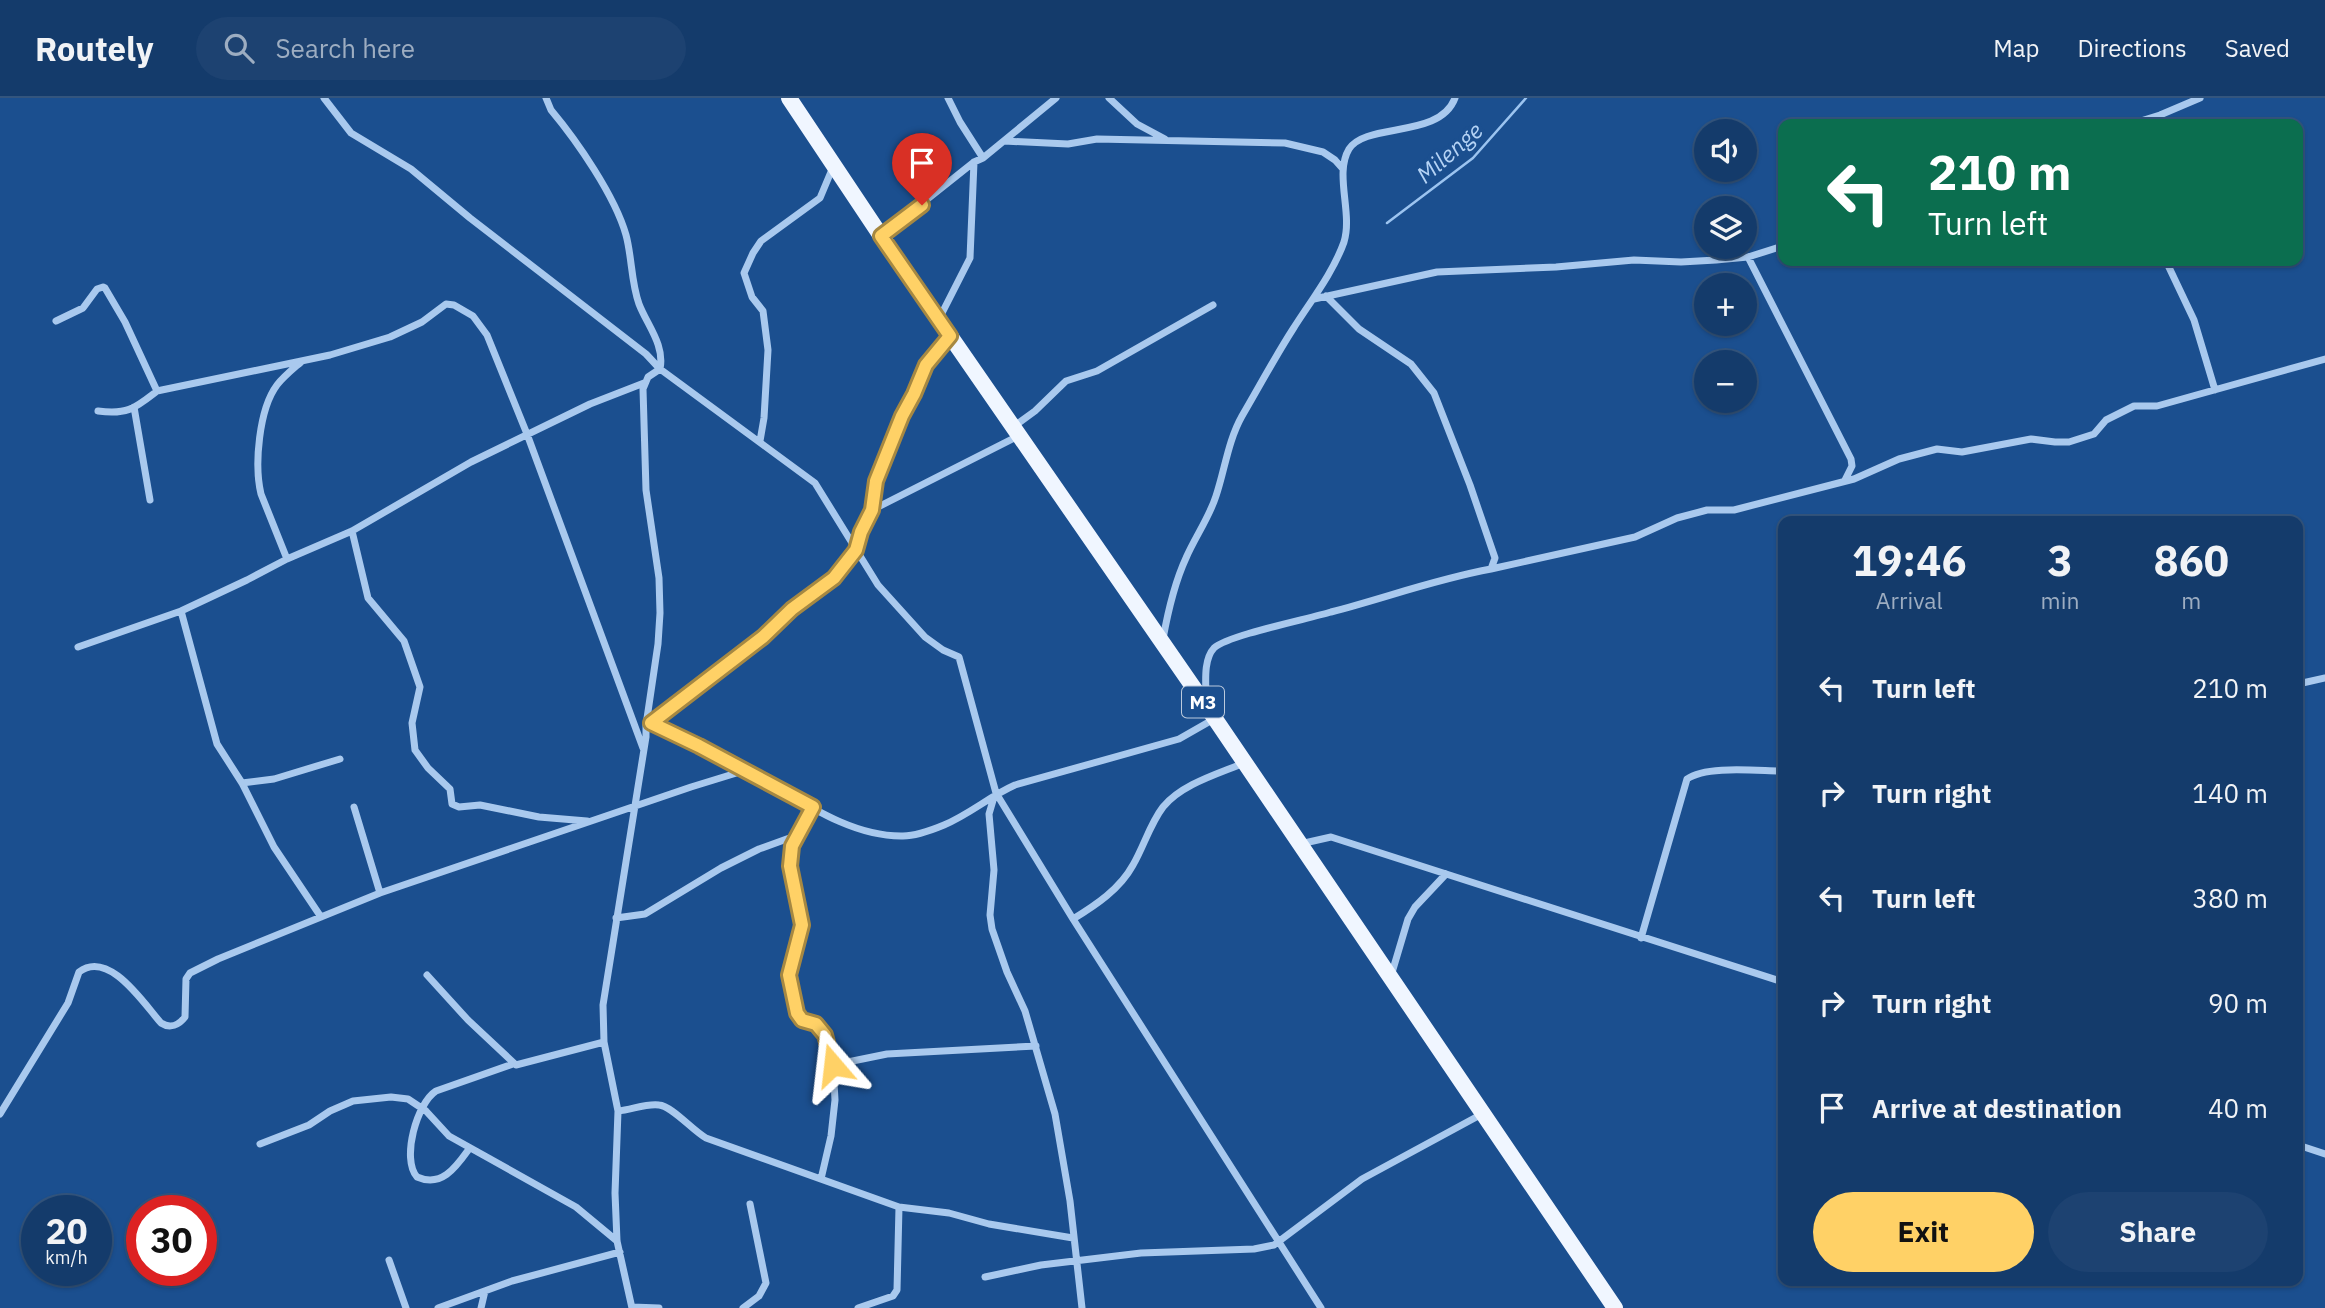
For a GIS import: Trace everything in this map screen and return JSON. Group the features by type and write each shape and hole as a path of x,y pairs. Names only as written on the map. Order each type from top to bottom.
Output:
{"main road":[{"name":"M3","path":"789,98 938,320 1163,643 1615,1308"}],"street":[{"path":"324,98 351,133 411,169 646,354 660,369 815,483 878,584 925,636 943,650 959,657 996,793 1073,919 1321,1308"},
{"path":"78,647 181,611 287,559 352,531 471,461 590,404 644,383 660,369 661,351 638,303 631,253 622,223 602,185 545,98"},
{"path":"948,98 983,158"},
{"path":"881,236 1056,98"},
{"path":"1110,98 1138,124 1169,141"},
{"path":"1163,643 1169,603 1186,556 1216,497 1229,444 1241,418 1339,253 1348,222 1343,169 1349,149 1360,139 1408,129 1431,120 1448,110 1455,98"},
{"path":"2149,119 2200,98"},
{"path":"1004,141 1068,144 1097,139 1238,140 1285,143 1323,152 1343,169"},
{"path":"938,320 970,258 974,162"},
{"path":"760,441 768,350 763,311 752,297 744,273 752,253 761,241 820,198 834,164"},
{"path":"1757,254 1778,248"},
{"path":"1314,299 1437,272 1556,267 1634,260 1681,262 1721,259"},
{"path":"1749,259 1851,459 1850,474 1844,481"},
{"path":"2168,266 2194,320 2215,390"},
{"path":"56,321 83,308 97,289 105,288 125,322 157,391"},
{"path":"1326,296 1359,329 1411,364 1434,393 1494,551 1495,558 1491,569"},
{"path":"98,411 119,412 141,406 157,391 302,361 390,337 422,322 443,305 454,305 478,321 487,335 527,434 643,748"},
{"path":"872,510 1016,432 1066,381 1097,371 1213,305"},
{"path":"648,724 763,637 792,609 834,578 856,550 872,510 876,481 902,416 926,365 950,336"},
{"path":"648,724 699,746 856,828 903,836 942,826 965,816 996,793 1040,777 1179,739 1210,713 1208,656 1216,646 1252,633 1334,612 1448,577 1635,537 1670,521 1707,510 1734,510 1854,480 1899,459 1937,449 1962,452 2025,439 2055,442 2076,440 2094,434 2106,420 2134,406 2157,406 2325,359"},
{"path":"287,559 258,484 259,455 263,414 270,398 276,386 302,361"},
{"path":"644,383 646,490 659,578 658,644 648,724 603,1006 604,1042 618,1111 615,1193 617,1241 632,1307 659,1308"},
{"path":"135,407 150,500"},
{"path":"352,531 368,598 404,641 420,687 412,723 415,750 428,768 450,789 452,804 459,807 480,804 539,817 588,821"},
{"path":"181,611 214,734 274,847 321,917"},
{"path":"2303,683 2325,678"},
{"path":"242,783 274,779 340,759"},
{"path":"1073,919 1107,895 1128,874 1158,815 1169,801 1188,788 1244,763"},
{"path":"0,1114 68,1003 79,972 85,968 104,968 123,979 161,1024 173,1026 185,1017 186,979 190,973 218,959 380,893 743,771"},
{"path":"1640,938 1687,779 1698,773 1778,771"},
{"path":"996,793 989,814 993,870 990,915 992,929 1025,1012 1055,1114 1070,1201 1082,1308"},
{"path":"354,807 380,893"},
{"path":"813,807 792,846 790,866 802,925 789,975 797,1013 802,1020 816,1024 825,1035 833,1065 835,1100 831,1136 821,1179"},
{"path":"616,918 645,914 722,868 759,849 795,836"},
{"path":"1300,844 1331,837 1778,980"},
{"path":"1390,978 1408,919 1415,907 1446,874"},
{"path":"427,975 468,1020 513,1063 521,1065 604,1042"},
{"path":"833,1065 887,1054 1036,1046"},
{"path":"469,1149 458,1164 442,1178 429,1181 417,1177 411,1167 411,1152 421,1107 428,1096 436,1091 513,1063"},
{"path":"260,1144 309,1125 330,1111 363,1098 402,1097 421,1107 449,1136 576,1207 617,1241"},
{"path":"618,1111 657,1104 665,1106 693,1131 706,1138 899,1207 949,1213 989,1224 1073,1238"},
{"path":"985,1277 1041,1265 1142,1253 1254,1249 1274,1245 1362,1179 1483,1113"},
{"path":"2303,1147 2325,1154"},
{"path":"743,1308 759,1296 766,1283 750,1204"},
{"path":"858,1308 893,1296 897,1290 899,1207"},
{"path":"438,1308 512,1281 620,1252"},
{"path":"389,1260 406,1308"},
{"path":"481,1308 485,1291"}],"waterway":[{"name":"Milenge","path":"1387,223 1473,158 1526,98"}],"route":[{"path":"833,1065 825,1035 816,1024 802,1020 797,1013 789,975 802,925 790,866 792,846 813,807 754,774 743,771 651,723 763,637 792,609 834,578 856,550 872,510 876,481 902,416 926,365 950,336 881,236 922,205"}]}
